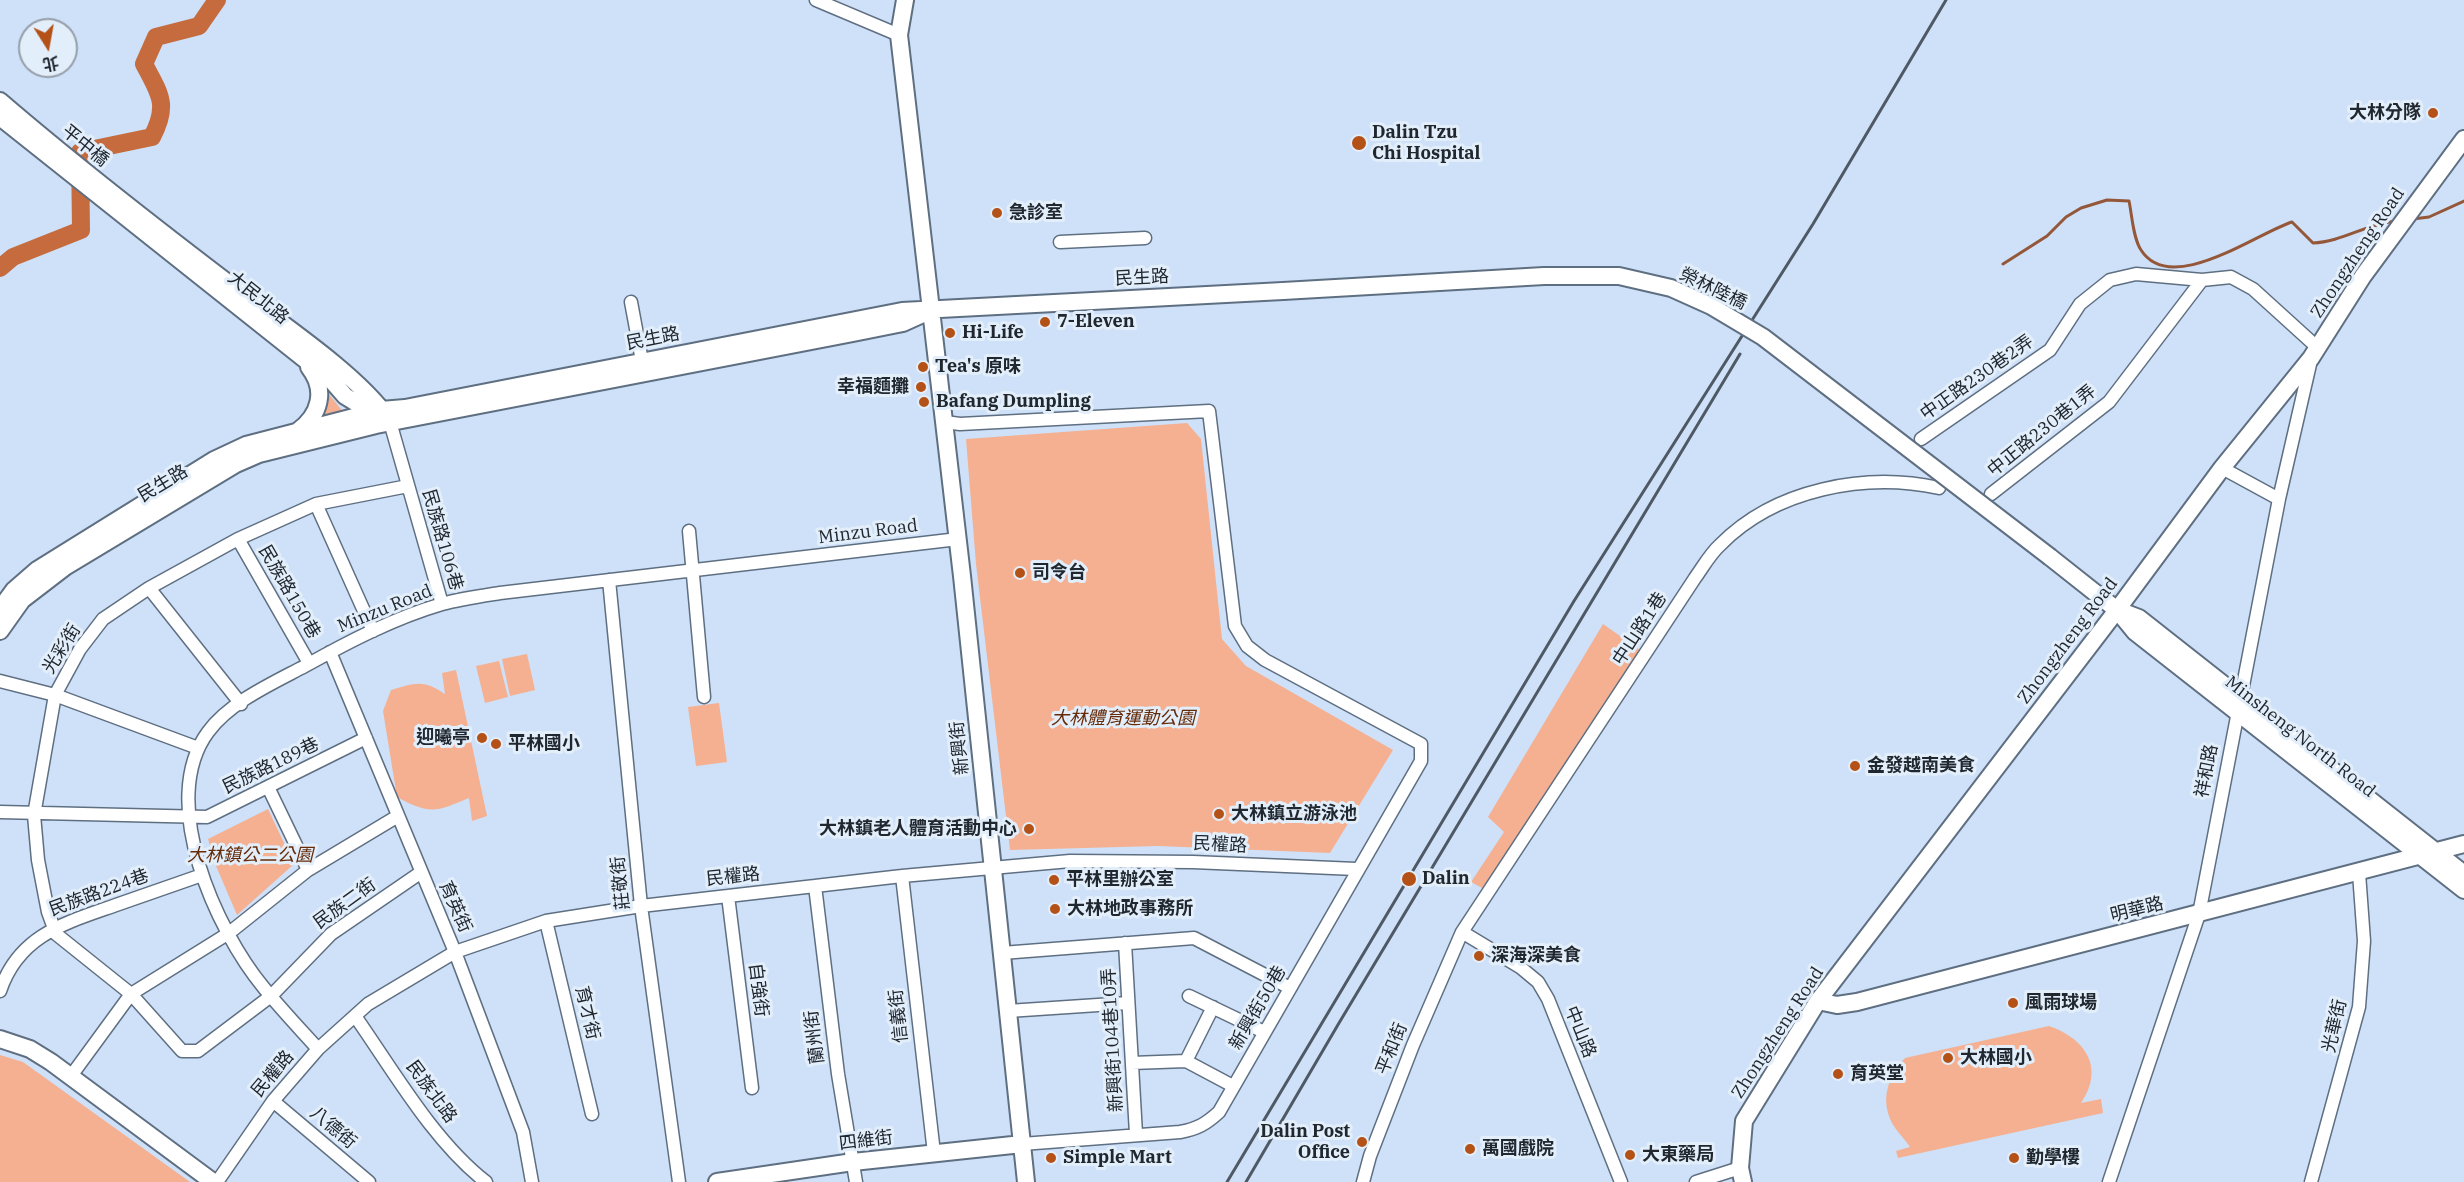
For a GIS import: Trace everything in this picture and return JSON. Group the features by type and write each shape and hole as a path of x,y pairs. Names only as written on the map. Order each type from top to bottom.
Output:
{"main road":[{"name":"新興街","path":"905,0 899,35 958,539 1026,1182"},
{"path":"0,101 29,134"},
{"path":"0,117 29,134"},
{"name":"平中橋","path":"29,134 109,198"},
{"name":"Zhongzheng Road","path":"1741,1175 1744,1121 1818,1001 2117,610 2222,468 2315,353 2363,276 2464,139"},
{"name":"大民北路","path":"109,198 109,201 332,381 345,396 380,417"},
{"name":"大民北路","path":"109,198 308,344 380,417"},
{"name":"榮林陸橋","path":"1283,291 1544,276 1619,276 1671,288 1711,306 1763,337 2050,557"},
{"name":"民生路","path":"0,631 22,600 65,567 236,464 259,454 405,408 902,311 1283,291"},
{"name":"民生路","path":"380,417 853,333 903,322 932,310"},
{"path":"298,431 309,423 316,412 321,392 313,372 303,359"},
{"path":"0,609 14,590 37,570 213,460 246,445 298,431 380,417"},
{"name":"Minsheng North Road","path":"2050,557 2117,610 2135,632 2238,705 2429,854 2464,890"},
{"name":"明華路","path":"1818,1001 1838,1005 1857,1002 2464,844"},
{"name":"Minsheng North Road","path":"2429,854 2464,874"},
{"path":"0,1039 30,1049 215,1182"},
{"name":"四維街","path":"717,1182 853,1162 1022,1144"}],"street":[{"path":"816,0 899,35"},
{"path":"1060,242 1145,238"},
{"name":"中正路230巷2弄","path":"1921,439 2050,350 2080,304 2110,280 2136,274 2202,280 2231,277 2253,289 2315,353"},
{"name":"中正路230巷1弄","path":"1991,494 2109,402 2202,280"},
{"path":"631,302 642,361"},
{"name":"祥和路","path":"2109,1182 2199,914 2279,499 2315,353"},
{"name":"新興街50巷","path":"945,422 960,424 1209,411 1235,626 1247,646 1265,660 1421,744 1421,761 1356,869 1218,1112 1197,1129 1022,1144"},
{"name":"民族路106巷","path":"380,417 408,486 442,604"},
{"path":"2222,468 2279,499"},
{"name":"中山路1巷","path":"1462,932 1695,578 1720,545 1753,518 1786,501 1827,489 1882,480 1912,482 1939,488"},
{"name":"光彩街","path":"131,994 56,934 38,860 34,815 55,695 80,649 103,619 149,588 238,539 316,504 408,486"},
{"path":"316,504 373,631"},
{"path":"689,531 704,697"},
{"name":"民族路150巷","path":"238,539 309,663"},
{"name":"Minzu Road","path":"318,1049 271,996 244,959 229,933 202,874 189,816 188,783 198,748 221,717 330,652 373,631 442,604 500,592 958,539"},
{"name":"莊敬街","path":"609,580 641,906 679,1182"},
{"path":"149,588 241,704"},
{"name":"育英街","path":"330,652 420,873 455,952 523,1132 532,1182"},
{"path":"0,681 55,695 198,748"},
{"name":"民族路189巷","path":"0,812 34,815 207,817 366,738"},
{"path":"268,787 308,870"},
{"path":"70,1076 131,994 229,933 308,870 398,816"},
{"name":"民權路","path":"215,1182 273,1101 318,1049 368,1004 455,952 546,921 641,906 992,866 1103,861 1193,862 1356,869"},
{"name":"民族二街","path":"131,994 182,1051 192,1053 271,996 331,934 420,873"},
{"name":"光華街","path":"2311,1182 2359,1007 2364,941 2359,873"},
{"name":"民族路224巷","path":"0,991 7,970 31,943 54,927 202,874"},
{"name":"信義街","path":"902,876 934,1153"},
{"name":"蘭州街","path":"815,886 838,1074 856,1182"},
{"name":"自強街","path":"728,896 752,1088"},
{"name":"育才街","path":"546,921 592,1114"},
{"name":"平和街","path":"1363,1182 1370,1156 1413,1045 1462,932"},
{"name":"中山路","path":"1462,932 1538,982 1548,999 1621,1182"},
{"path":"1002,952 1194,938 1290,988"},
{"name":"新興街104巷10弄","path":"1125,943 1136,1134"},
{"path":"1189,996 1264,1032"},
{"path":"1008,1011 1128,1003"},
{"path":"1186,1061 1213,1007"},
{"name":"民族北路","path":"355,1016 429,1120 474,1173 486,1182"},
{"path":"1132,1063 1186,1061 1233,1086"},
{"name":"八德街","path":"273,1101 369,1182"},
{"path":"1696,1182 1741,1175"}],"green space":[{"path":"324,388 344,413 320,417"},
{"name":"大林體育運動公園","path":"1187,423 1201,439 1222,639 1246,666 1393,750 1330,853 1158,846 1010,850 976,564 966,439"},
{"path":"1603,624 1640,650 1484,889 1471,882 1504,832 1488,817"},
{"path":"527,654 535,690 510,696 502,659"},
{"path":"499,661 508,697 485,703 476,666"},
{"path":"456,670 487,816 472,821 469,798 433,810 418,807 397,797 383,711 391,690 425,684 445,694 442,673"},
{"path":"719,703 727,762 696,766 688,707"},
{"name":"大林鎮公二公園","path":"268,809 294,864 237,915 216,866 208,839"},
{"path":"2049,1026 2073,1039 2088,1056 2091,1078 2081,1103 2101,1099 2103,1113 1898,1158 1896,1151 1910,1147 1892,1123 1888,1114 1886,1097 1890,1081 1905,1058"},
{"path":"0,1055 23,1062 190,1182 0,1182"}],"waterway":[{"path":"0,268 13,257 81,230 80,152 152,137 161,108 158,92 144,64 156,37 199,26 217,0"},
{"path":"2003,264 2047,236 2066,217 2081,208 2107,200 2129,201 2134,233 2141,250 2155,263 2172,267 2193,265 2215,258 2292,222 2313,243 2324,242 2386,222 2397,221"},
{"path":"2413,219 2429,217 2464,201"}],"railway":[{"path":"1227,1182 1574,601 1813,224 1946,0"},
{"path":"1246,1182 1740,354"}],"place":[{"name":"大林分隊","path":"2433,113"},
{"name":"Dalin Tzu Chi Hospital","path":"1359,143"},
{"name":"急診室","path":"997,213"},
{"name":"7-Eleven","path":"1045,322"},
{"name":"Hi-Life","path":"950,333"},
{"name":"Tea's 原味","path":"923,367"},
{"name":"幸福麵攤","path":"921,387"},
{"name":"Bafang Dumpling","path":"924,402"},
{"name":"司令台","path":"1020,573"},
{"name":"迎曦亭","path":"482,738"},
{"name":"平林國小","path":"496,744"},
{"name":"金發越南美食","path":"1855,766"},
{"name":"大林鎮立游泳池","path":"1219,814"},
{"name":"大林鎮老人體育活動中心","path":"1029,829"},
{"name":"Dalin","path":"1409,879"},
{"name":"平林里辦公室","path":"1054,880"},
{"name":"大林地政事務所","path":"1055,909"},
{"name":"深海深美食","path":"1479,956"},
{"name":"風雨球場","path":"2013,1003"},
{"name":"大林國小","path":"1948,1058"},
{"name":"育英堂","path":"1838,1074"},
{"name":"Dalin Post Office","path":"1362,1142"},
{"name":"萬國戲院","path":"1470,1149"},
{"name":"大東藥局","path":"1630,1155"},
{"name":"Simple Mart","path":"1051,1158"},
{"name":"勤學樓","path":"2014,1158"}]}
